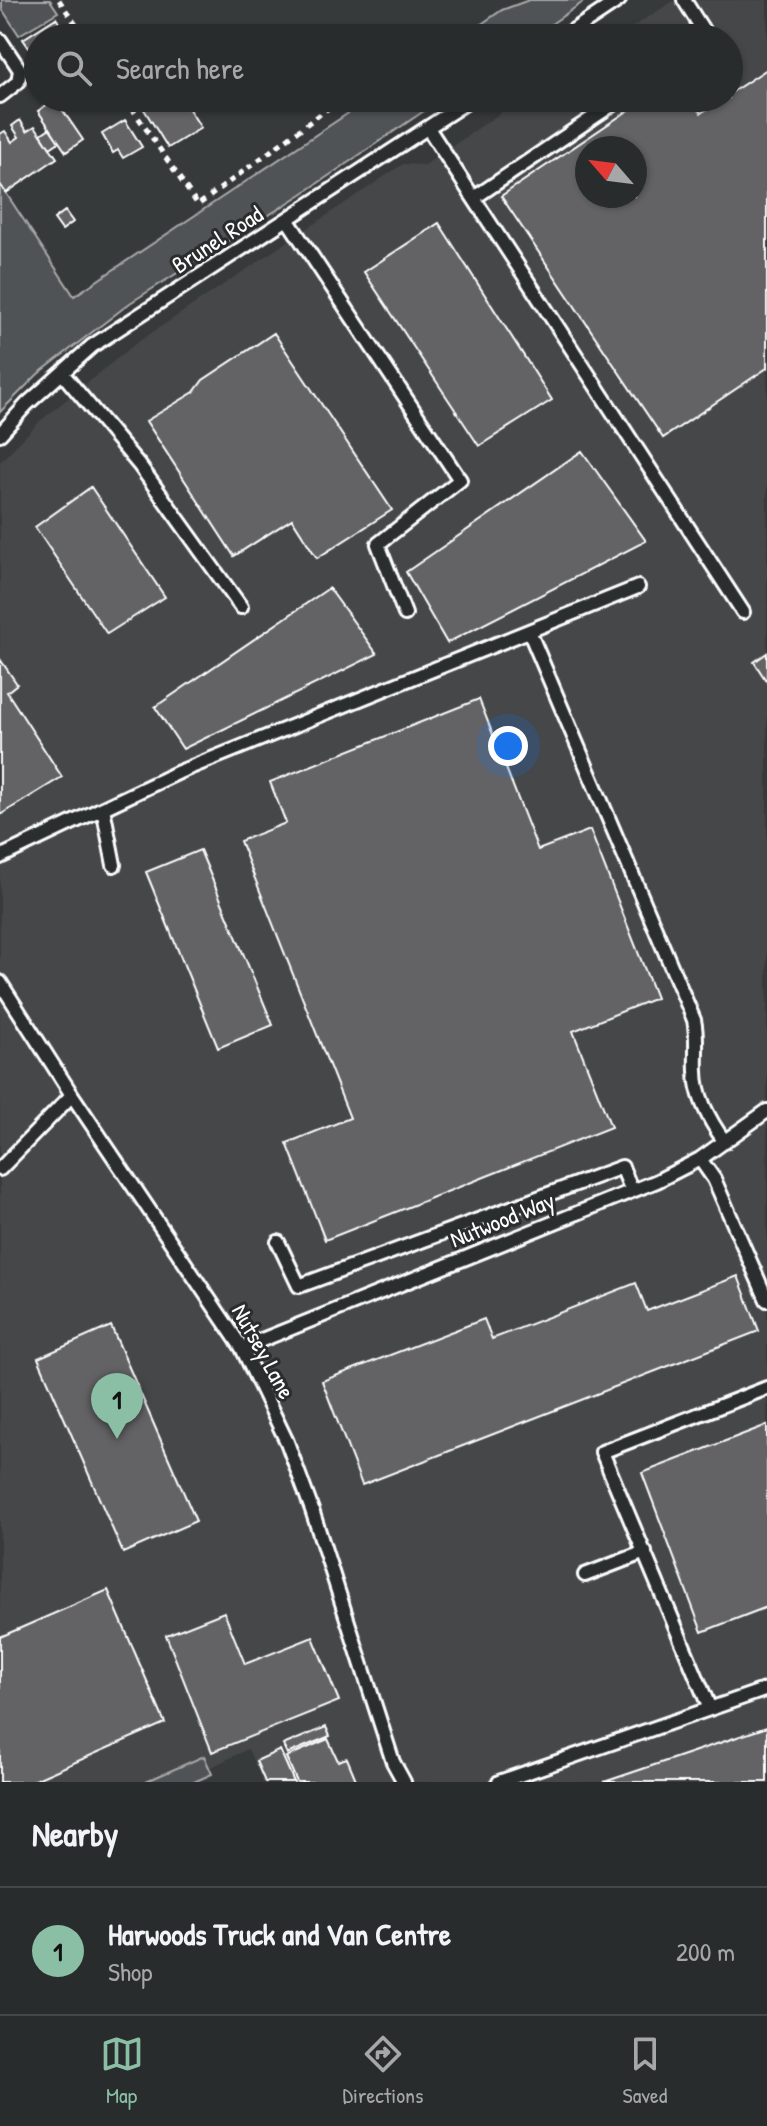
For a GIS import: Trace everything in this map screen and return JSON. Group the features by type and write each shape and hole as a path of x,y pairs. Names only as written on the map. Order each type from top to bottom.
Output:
{"lane":[{"path":"583,24 619,0"},
{"path":"684,0 699,24"},
{"path":"0,40 20,70 18,82 0,96"},
{"name":"Brunel Road","path":"0,434 27,404 92,346 452,112"},
{"path":"474,198 601,112"},
{"path":"428,128 743,612"},
{"path":"287,219 460,480 378,544 405,614"},
{"path":"62,373 140,466 241,607"},
{"path":"0,857 179,772 638,587"},
{"path":"529,631 694,1020 698,1036 696,1083 710,1118 725,1142"},
{"path":"103,808 114,865"},
{"name":"Nutsey Lane","path":"0,982 242,1348 287,1442 393,1762 404,1782"},
{"path":"0,1169 72,1095"},
{"name":"Nutwood Way","path":"242,1348 681,1170 767,1111"},
{"path":"700,1159 714,1179 767,1300"},
{"path":"278,1242 299,1286 622,1167 632,1191"},
{"path":"710,1709 602,1452 767,1388"},
{"path":"585,1575 645,1552"},
{"path":"499,1782 767,1689"}],"path":[{"path":"59,0 75,24"},
{"path":"135,112 198,205 323,112"}],"shaded area":[{"path":"2,0 50,0 58,12 38,24 24,24 24,32 19,35 2,9"},
{"path":"529,0 586,0 551,24 482,24 502,10"},
{"path":"675,0 767,0 767,1782 263,1782 248,1749 181,1782 0,1782 0,462 40,421 135,344 403,164 425,165 502,112 743,112 743,24 637,24"},
{"path":"350,112 422,112 302,194 130,303 38,374 0,412 0,184 74,296"},
{"path":"204,1756 212,1774 194,1782 145,1782"}],"building":[{"path":"767,69 767,368 663,438 501,196 575,146 575,208 647,208 647,136 590,136 626,112 743,112 743,85"},
{"path":"39,112 64,112 83,140 66,152"},
{"path":"146,112 191,112 201,128 168,148"},
{"path":"20,120 27,131 35,126 57,158 6,193 0,184 0,134 5,131 12,142 19,137 12,126"},
{"path":"125,120 142,147 123,158 118,150 113,153 102,134"},
{"path":"50,128 59,142 50,148 41,134"},
{"path":"65,211 73,222 62,230 54,219"},
{"path":"439,223 552,400 479,446 364,272"},
{"path":"274,333 392,510 317,558 292,519 234,556 146,421 194,392 203,380"},
{"path":"582,451 646,541 447,643 406,572"},
{"path":"91,487 165,597 107,634 35,527"},
{"path":"329,588 377,654 183,749 155,707"},
{"path":"767,653 767,682 754,662"},
{"path":"0,659 17,684 7,692 62,777 0,815"},
{"path":"479,699 538,850 590,830 656,998 573,1031 611,1127 325,1240 287,1143 350,1118 240,841 286,823 270,782"},
{"path":"200,850 273,1025 218,1048 146,872"},
{"path":"738,1276 759,1331 362,1485 322,1381 484,1319 492,1339 636,1283 647,1311"},
{"path":"111,1326 196,1521 123,1553 38,1358"},
{"path":"767,1425 767,1607 702,1632 642,1473"},
{"path":"108,1590 165,1723 30,1782 0,1782 0,1637"},
{"path":"224,1612 245,1664 313,1637 339,1701 212,1752 166,1635"},
{"path":"326,1727 330,1736 287,1754 283,1745"},
{"path":"767,1727 767,1782 604,1782"},
{"path":"328,1739 338,1761 347,1758 357,1782 297,1782 286,1757"},
{"path":"280,1750 294,1782 265,1782 256,1761"}],"place":[{"name":"Harwoods Truck and Van Centre","path":"117,1439"}]}
